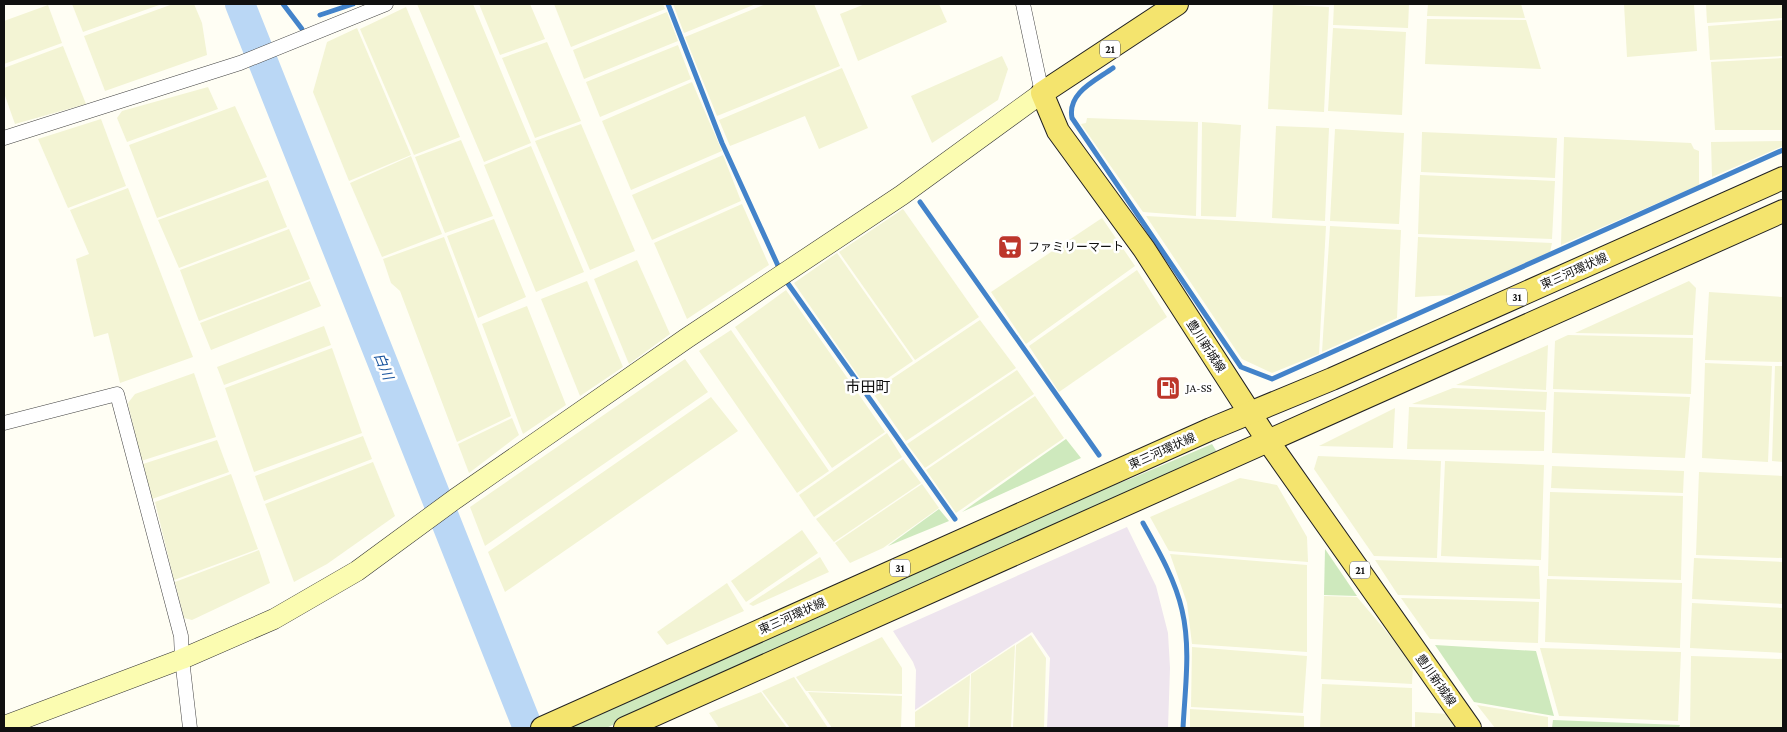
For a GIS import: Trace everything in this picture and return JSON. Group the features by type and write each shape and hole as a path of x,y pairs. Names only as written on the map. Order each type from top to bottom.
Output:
{"main road":[{"name":"21","path":"1042,93 1177,4"},
{"name":"豊川新城線","path":"1042,93 1058,131 1144,249 1248,413 1470,728"},
{"name":"東三河環状線","path":"547,726 1248,413 1332,379 1783,178"},
{"name":"31","path":"625,728 1783,211"}],"street":[{"path":"4,138 246,60 386,4"},
{"path":"4,726 182,659 282,614 357,571 455,499 686,338 902,195 1042,93 1022,4"},
{"path":"5,421 117,394 181,636 190,728"}],"shaded area":[{"path":"1127,527 1156,586 1168,633 1170,668 1168,728 1047,728 1050,658 1032,632 915,710 916,670 893,631"}],"green space":[{"path":"72,4 162,4 83,32"},
{"path":"173,4 194,4 202,23 207,55 105,91 84,36"},
{"path":"417,4 473,4 531,143 484,162"},
{"path":"479,4 530,4 545,39 500,55"},
{"path":"554,4 663,4 665,9 571,47"},
{"path":"673,4 756,4 684,33"},
{"path":"766,4 814,4 840,66 717,116 685,37"},
{"path":"865,4 939,4 947,22 858,61 840,14"},
{"path":"1273,4 1329,7 1324,112 1268,109"},
{"path":"1334,4 1409,4 1408,28 1333,25"},
{"path":"1428,4 1521,4 1525,18 1427,16"},
{"path":"1624,4 1694,4 1697,51 1627,57"},
{"path":"1706,4 1783,4 1783,18 1707,23"},
{"path":"48,5 62,43 4,64 4,21"},
{"path":"406,7 460,137 414,155 360,29"},
{"path":"667,12 678,41 584,79 573,50"},
{"path":"1427,19 1526,20 1541,69 1425,64"},
{"path":"1783,20 1783,56 1710,60 1708,26"},
{"path":"357,28 411,155 349,181 313,92 327,42"},
{"path":"1333,28 1406,32 1402,115 1328,111"},
{"path":"547,42 581,121 535,138 502,58"},
{"path":"678,45 691,79 600,117 586,82"},
{"path":"63,46 86,104 15,124 4,93 4,68"},
{"path":"1002,56 1008,69 998,100 932,143 911,96"},
{"path":"1783,58 1783,130 1715,130 1711,62"},
{"path":"842,68 868,128 819,149 805,116 730,146 719,120"},
{"path":"692,82 722,151 631,190 602,121"},
{"path":"208,87 218,109 127,142 117,118 122,111"},
{"path":"235,106 267,177 157,218 129,145"},
{"path":"1087,118 1198,122 1196,216 1143,212 1081,124 1086,123"},
{"path":"101,119 126,186 68,208 38,139"},
{"path":"1202,122 1241,125 1236,217 1201,216"},
{"path":"581,124 635,251 590,270 535,141"},
{"path":"1276,126 1329,128 1325,221 1272,218"},
{"path":"1335,129 1404,133 1399,224 1330,221"},
{"path":"1422,132 1557,138 1555,178 1421,172"},
{"path":"1564,137 1691,143 1694,149 1699,151 1699,185 1561,245"},
{"path":"461,140 493,216 445,233 415,157"},
{"path":"1783,141 1783,146 1712,177 1711,142"},
{"path":"531,146 584,272 536,292 484,165"},
{"path":"723,155 741,201 652,240 632,195"},
{"path":"411,156 442,234 382,257 350,183"},
{"path":"1420,175 1555,181 1552,239 1418,234"},
{"path":"268,180 287,227 179,268 158,220"},
{"path":"128,188 193,357 120,383 108,333 94,337 76,259 89,254 70,210"},
{"path":"742,204 769,265 687,319 654,243"},
{"path":"903,209 979,317 915,360 839,252"},
{"path":"1146,216 1326,226 1319,354 1272,373 1242,359"},
{"path":"1102,218 1135,266 1026,344 991,292"},
{"path":"494,219 526,297 478,318 447,236"},
{"path":"1330,226 1401,230 1397,318 1322,352"},
{"path":"289,229 310,279 199,321 180,270"},
{"path":"444,237 511,416 457,442 400,291 391,283 383,259"},
{"path":"1418,237 1552,243 1550,252 1452,295 1415,297"},
{"path":"837,253 913,361 869,391 794,283"},
{"path":"637,260 670,334 629,364 594,279"},
{"path":"1137,270 1167,317 1059,392 1029,346"},
{"path":"310,281 321,306 211,350 200,323"},
{"path":"587,281 623,367 580,396 541,299"},
{"path":"1689,281 1696,288 1693,335 1575,333"},
{"path":"786,290 885,432 832,468 735,327"},
{"path":"1709,292 1783,297 1783,362 1705,360"},
{"path":"527,306 566,405 523,434 482,324"},
{"path":"980,320 1016,368 906,441 872,392"},
{"path":"324,326 331,345 224,385 217,367"},
{"path":"731,330 829,471 797,493 699,351"},
{"path":"1568,335 1693,338 1691,394 1553,389 1555,341"},
{"path":"1548,345 1546,390 1456,385"},
{"path":"332,348 362,433 254,472 225,388"},
{"path":"685,359 708,392 485,546 470,507"},
{"path":"1705,363 1772,366 1768,462 1702,458"},
{"path":"1775,366 1783,366 1783,462 1772,461"},
{"path":"1017,370 1034,394 925,468 907,444"},
{"path":"194,373 216,437 141,461 128,403 135,394"},
{"path":"1453,388 1547,392 1546,410 1412,404"},
{"path":"1554,392 1690,397 1685,458 1552,453"},
{"path":"1035,396 1064,438 956,513 926,470"},
{"path":"711,397 738,431 505,592 488,552"},
{"path":"1409,407 1545,412 1544,451 1407,449"},
{"path":"1395,408 1393,448 1319,446"},
{"path":"512,418 519,435 469,473 458,444"},
{"path":"887,433 902,457 814,517 799,495"},
{"path":"363,436 372,459 264,501 255,476"},
{"path":"1066,439 1081,458 962,512"},
{"path":"217,440 229,472 152,499 143,464"},
{"path":"1212,444 1220,457 606,728 558,728 1039,512 1130,479"},
{"path":"1318,456 1441,461 1437,558 1374,556 1314,469"},
{"path":"903,459 921,483 834,542 816,519"},
{"path":"1445,461 1544,465 1541,560 1441,556"},
{"path":"373,462 395,516 327,564 294,582 265,504"},
{"path":"1552,466 1684,471 1683,493 1551,488"},
{"path":"1699,472 1783,476 1783,558 1696,555"},
{"path":"231,474 258,549 174,580 155,502"},
{"path":"1240,478 1277,485 1307,537 1308,562 1169,551 1150,517"},
{"path":"922,484 939,508 883,548 850,563 835,543"},
{"path":"1550,492 1683,496 1681,580 1548,576"},
{"path":"939,509 949,521 888,546"},
{"path":"802,530 818,553 746,602 731,581"},
{"path":"1325,549 1357,596 1324,595"},
{"path":"259,550 270,583 192,620 184,618 175,582"},
{"path":"1170,554 1307,565 1307,652 1192,644 1187,603"},
{"path":"820,557 829,572 753,606 749,604"},
{"path":"1694,558 1783,562 1783,604 1692,599"},
{"path":"1375,560 1539,566 1540,599 1398,595"},
{"path":"1547,579 1682,583 1680,648 1545,642"},
{"path":"727,583 744,611 667,645 657,632"},
{"path":"1324,596 1357,597 1413,663 1412,684 1321,679"},
{"path":"1401,598 1539,602 1538,643 1430,639"},
{"path":"1692,603 1783,608 1783,653 1690,648"},
{"path":"1031,635 1046,658 1044,728 1013,728 1016,645"},
{"path":"882,637 902,668 902,694 806,691 796,677"},
{"path":"1015,645 1011,728 970,728 971,674"},
{"path":"1435,645 1536,651 1554,716 1474,702"},
{"path":"1192,647 1307,656 1303,713 1191,707"},
{"path":"1540,648 1681,652 1678,721 1559,716"},
{"path":"1691,656 1783,659 1783,728 1690,728"},
{"path":"970,675 968,728 915,728 915,712"},
{"path":"794,677 828,728 790,728 762,691"},
{"path":"1322,684 1412,688 1412,728 1320,728"},
{"path":"761,692 787,728 719,728 709,713"},
{"path":"808,692 902,696 901,728 832,728"},
{"path":"1477,705 1548,717 1548,728 1495,728"},
{"path":"1190,709 1304,716 1304,728 1190,728"},
{"path":"1415,712 1449,714 1459,728 1415,728"},
{"path":"1553,720 1680,725 1679,728 1552,728"}],"waterway":[{"name":"白川","path":"240,4 528,728"},
{"path":"283,4 302,29"},
{"path":"320,15 353,4"},
{"path":"668,4 722,143 780,270"},
{"path":"1113,68 1084,88 1078,95 1074,101 1072,118 1241,367 1272,379 1783,150"},
{"path":"920,202 1099,455"},
{"path":"784,278 955,519"},
{"path":"1143,523 1171,576 1179,598 1185,624 1187,654 1183,728"}],"place":[{"name":"ファミリーマート","path":"1010,247"},
{"name":"JA-SS","path":"1168,388"}],"district":[{"name":"市田町","path":"868,387"}]}
